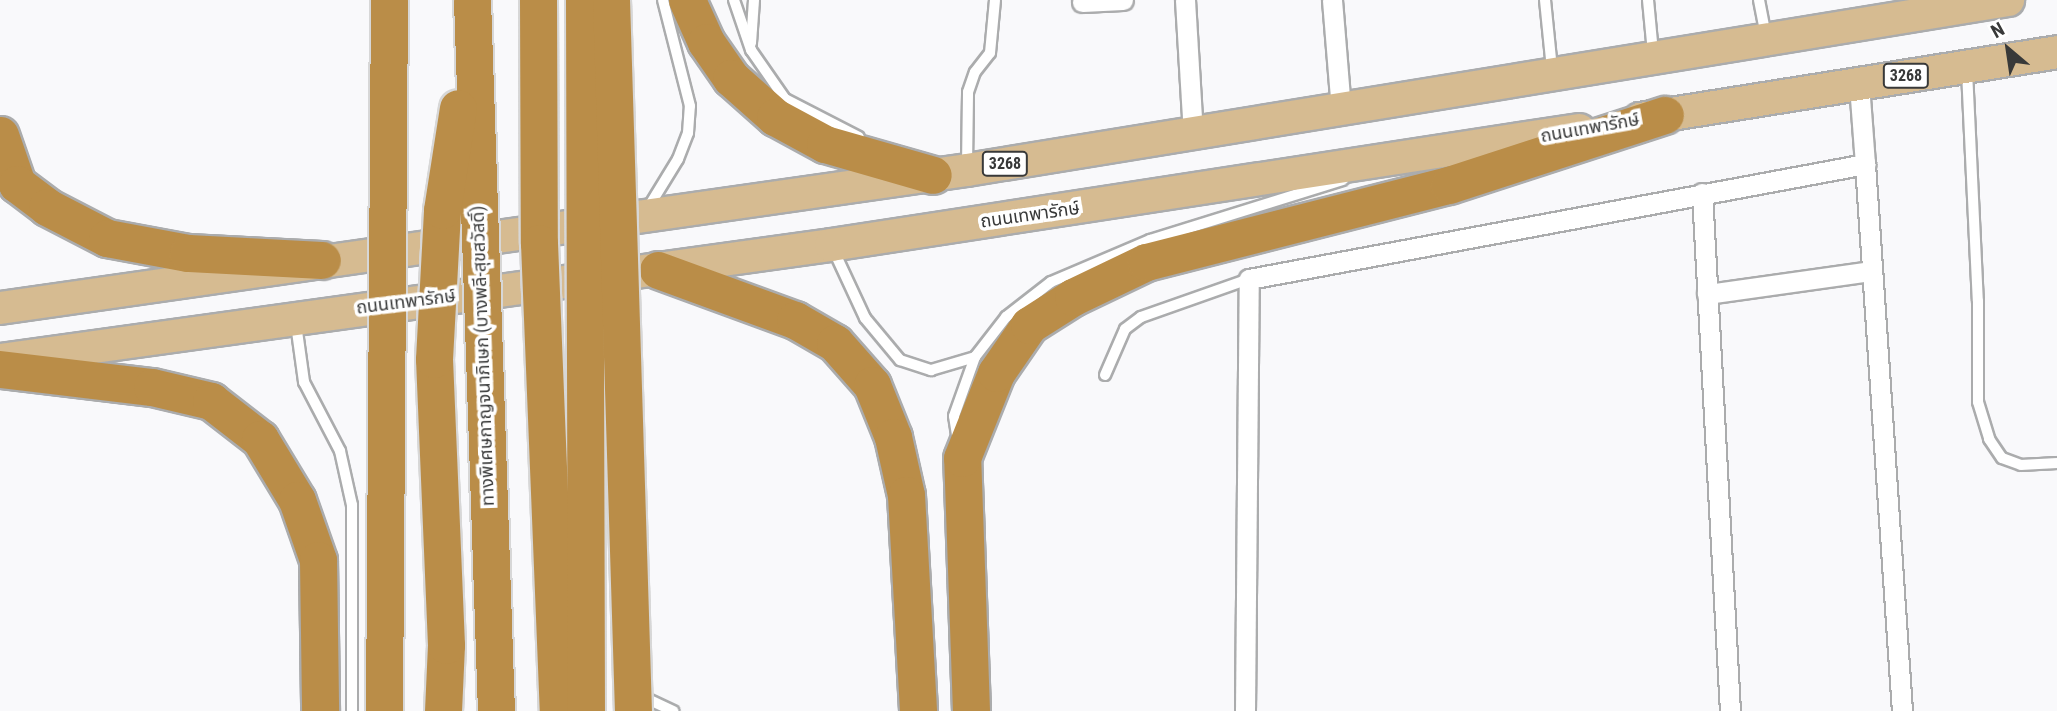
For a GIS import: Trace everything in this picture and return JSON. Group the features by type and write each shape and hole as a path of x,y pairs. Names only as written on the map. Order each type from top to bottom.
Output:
{"highway":[{"path":"384,711 389,0"},
{"name":"ทางพิเศษกาญจนาภิเษก (บางพลี-สุขสวัสดิ์)","path":"472,0 471,43 496,711"},
{"path":"538,0 539,243 586,703"},
{"path":"584,0 586,703"},
{"path":"586,703 611,0"},
{"path":"687,0 706,42 741,64 775,117 825,144 950,173"},
{"path":"443,711 446,645 435,359 442,210 471,43"},
{"path":"971,711 962,458 996,373 1029,325 1073,297 1146,262 1450,186 1665,115"},
{"path":"1,143 17,184 47,207 107,238 188,253 322,260"},
{"path":"658,270 795,320 835,343 872,385 894,437 906,495 918,711"},
{"path":"0,369 152,387 211,401 260,439 297,500 318,560 320,711"}],"main road":[{"name":"3268","path":"0,308 1193,136 1552,73 1767,39 1943,6 2008,0"},
{"name":"ถนนเทพารักษ์","path":"0,360 295,316 658,270 1417,158 2057,52"}],"street":[{"path":"1082,2 1123,0"},
{"path":"1185,0 1193,136"},
{"path":"1332,0 1341,110"},
{"path":"1859,84 1902,711"},
{"path":"1245,711 1249,279 1865,164"},
{"path":"1702,193 1730,711"},
{"path":"1707,294 1871,271"}],"lane":[{"path":"643,217 678,159 688,133 690,106 663,0"},
{"path":"734,0 741,64"},
{"path":"741,64 754,0"},
{"path":"950,173 968,92 975,72 990,53 995,0"},
{"path":"1545,0 1552,73"},
{"path":"1647,0 1653,57"},
{"path":"1759,0 1767,39"},
{"path":"1967,66 1978,301 1978,402 1990,439 2002,458 2021,465 2057,463"},
{"path":"962,458 954,416 975,356 1006,317 1070,271 1150,240 1417,158"},
{"path":"831,245 864,318 900,360 931,370 975,356"},
{"path":"1105,375 1125,329 1141,317 1249,279"},
{"path":"295,316 304,382 340,451 352,505 352,711"},
{"path":"586,703 643,695 674,711"}]}
